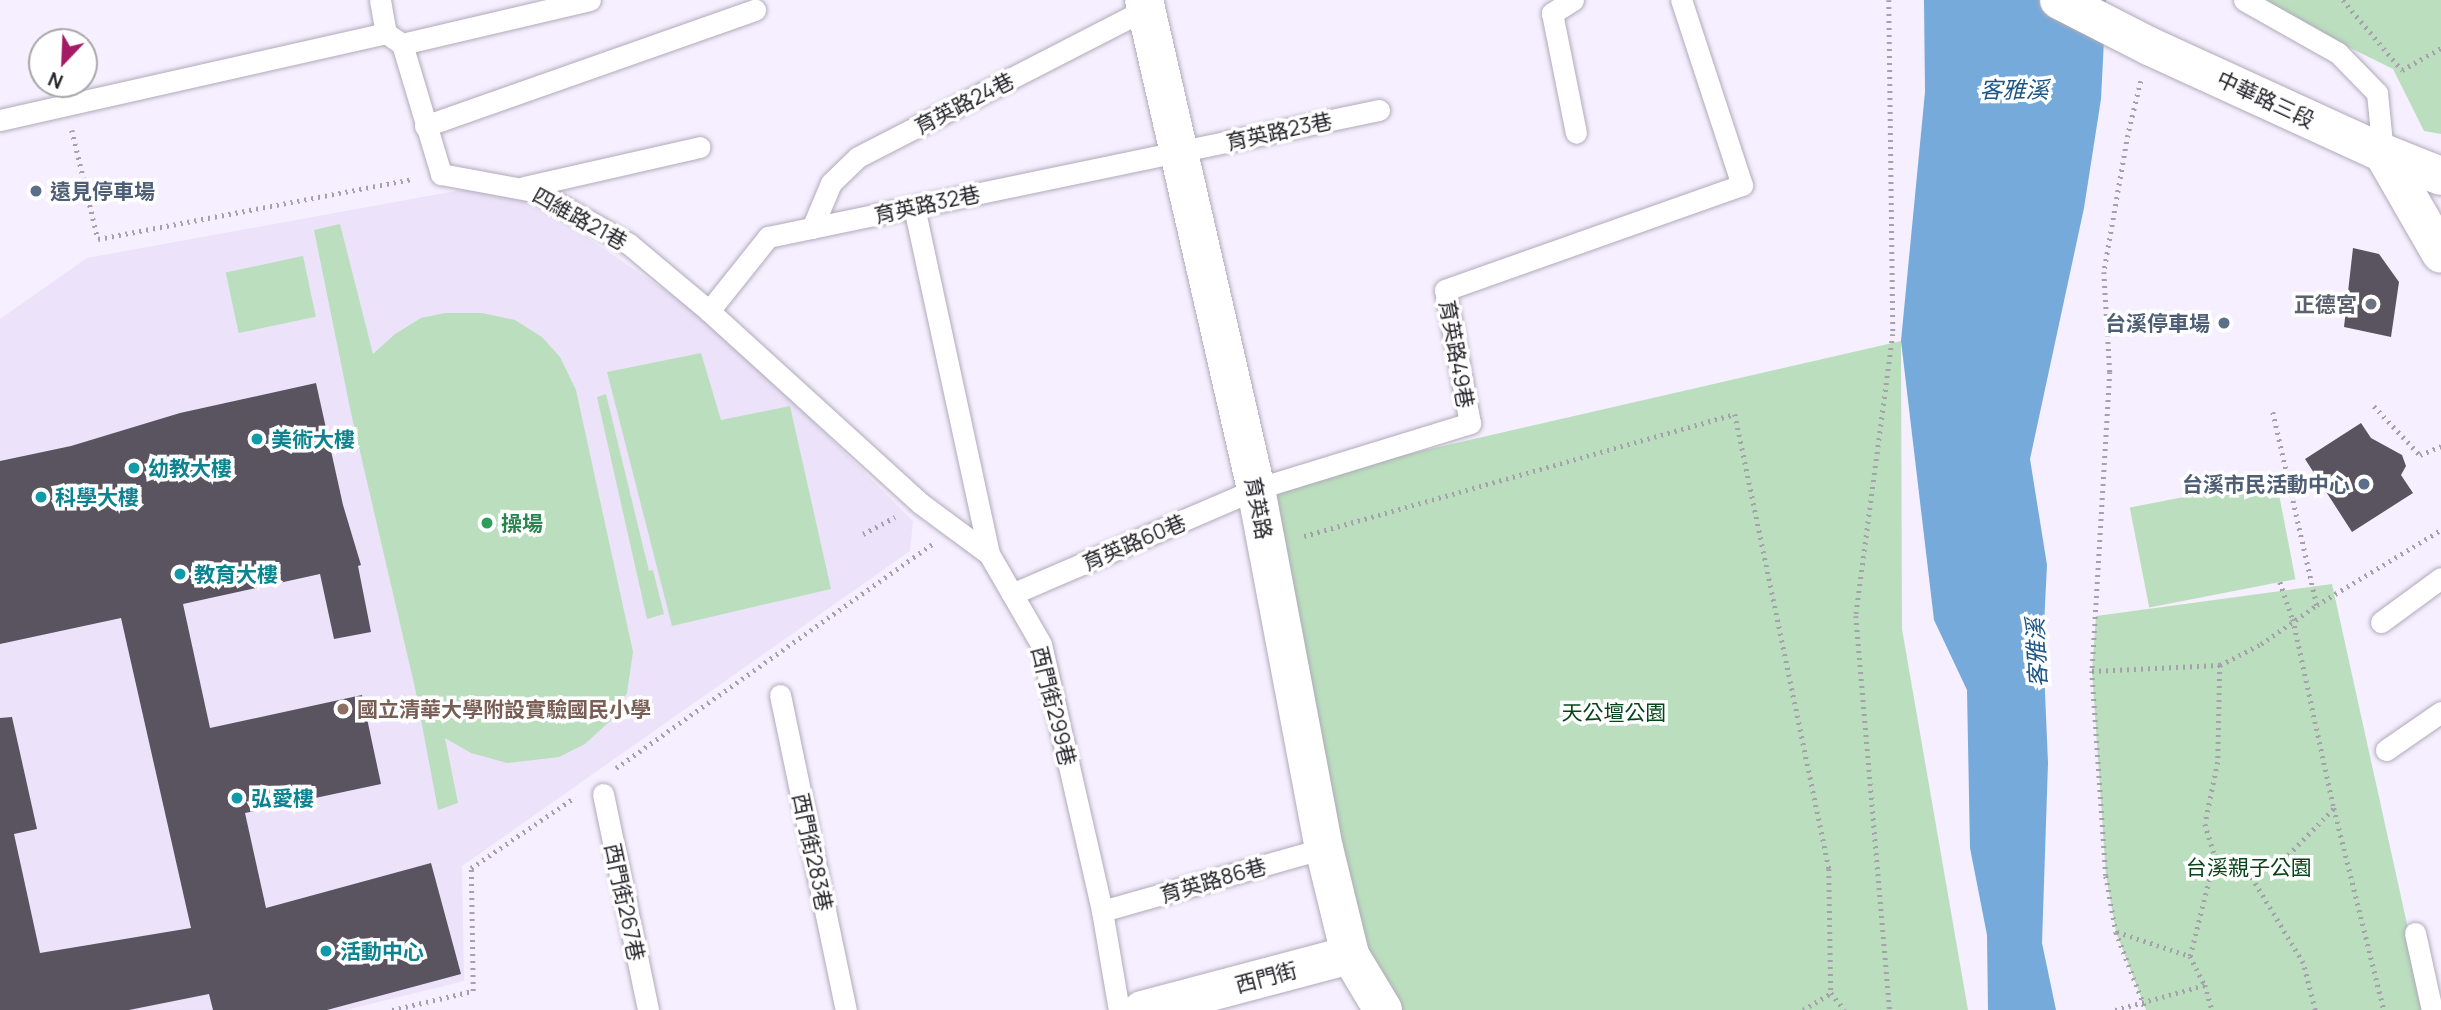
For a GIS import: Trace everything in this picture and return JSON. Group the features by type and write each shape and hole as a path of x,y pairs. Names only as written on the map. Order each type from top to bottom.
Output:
{"street":[{"name":"中華路三段","path":"2059,0 2149,46 2383,153 2441,176"},
{"name":"育英路","path":"1145,5 1256,489 1324,848 1350,955 1383,1010"},
{"path":"2383,153 2441,254"},
{"name":"西門街","path":"1142,1010 1350,955"}],"lane":[{"path":"380,0 441,174"},
{"path":"0,120 590,0"},
{"path":"1573,0 1552,13 1576,133"},
{"name":"育英路49巷","path":"1256,489 1470,423 1445,290 1742,185 1681,0"},
{"path":"2244,0 2338,53 2377,93 2383,153"},
{"name":"育英路24巷","path":"812,228 831,183 858,157 1145,5"},
{"path":"425,126 755,10"},
{"name":"育英路23巷","path":"1180,152 1378,110"},
{"path":"524,187 699,147"},
{"name":"育英路32巷","path":"709,311 768,237 1180,152"},
{"name":"四維路21巷","path":"441,174 524,187 538,192 629,244 709,311 920,503 989,554"},
{"name":"西門街299巷","path":"914,207 989,554 1041,644 1102,911 1119,1010"},
{"name":"育英路60巷","path":"1012,594 1256,489"},
{"path":"2381,622 2441,578"},
{"name":"西門街283巷","path":"780,695 846,1010"},
{"path":"2386,750 2441,712"},
{"name":"西門街267巷","path":"603,794 648,1010"},
{"name":"育英路86巷","path":"1102,911 1324,848"},
{"path":"2415,933 2432,1010"}],"path":[{"path":"1889,0 1893,334 1856,616 1890,1010"},
{"path":"2343,0 2402,70"},
{"path":"2146,1010 2116,932 2106,876 2092,671 2110,372 2104,272 2127,135 2149,46"},
{"path":"2399,79 2402,70 2441,48"},
{"path":"66,105 98,239 441,174"},
{"path":"2374,406 2420,455 2441,446"},
{"path":"2273,412 2317,605"},
{"path":"1301,536 1735,414 1829,869 1831,993 1845,1010"},
{"path":"610,773 955,528"},
{"path":"2092,671 2220,665 2261,645 2293,619 2441,530"},
{"path":"2280,582 2293,619 2334,808 2384,1010"},
{"path":"2212,1010 2205,985 2190,956 2215,856 2205,824 2218,762 2220,665"},
{"path":"392,1010 473,990 471,868 578,795"},
{"path":"2248,872 2272,865 2288,855 2334,808"},
{"path":"2215,856 2248,872 2303,963 2315,1010"},
{"path":"2116,932 2190,956"},
{"path":"2115,1010 2205,985"},
{"path":"1803,1010 1831,993"}],"shaded area":[{"name":"國立清華大學附設實驗國民小學","path":"505,182 718,326 913,521 910,551 462,866 464,981 346,1010 0,1010 0,319 87,258"}],"green space":[{"path":"2253,0 2441,0 2441,134 2424,131 2393,69"},
{"path":"340,224 373,354 395,334 421,318 445,313 482,313 515,320 542,337 560,357 576,390 633,652 627,693 611,720 585,744 559,757 507,763 471,753 445,738 458,803 438,810 415,688 351,413 314,230"},
{"path":"303,256 316,317 239,333 226,272"},
{"name":"天公壇公園","path":"1901,341 1902,629 1968,1010 1384,1010 1350,955 1256,489"},
{"path":"701,353 721,420 790,406 831,589 672,626 607,372"},
{"path":"606,394 649,571 653,570 664,614 647,619 597,397"},
{"path":"2276,479 2295,579 2149,608 2130,507"},
{"name":"台溪親子公園","path":"2332,584 2426,1010 2146,1010 2116,932 2106,876 2092,671 2096,616"}],"water":[{"name":"客雅溪","path":"1924,0 2106,0 2101,99 2084,208 2030,459 2047,565 2043,645 2048,763 2042,943 2056,1010 1988,1010 1987,935 1970,848 1967,690 1934,620 1901,341 1925,92"}],"building":[{"name":"正德宮","path":"2353,248 2379,254 2399,282 2391,337 2344,327"},
{"path":"316,383 343,505 361,565 358,566 371,632 334,639 320,574 183,604 210,728 362,695 381,784 245,813 266,908 431,863 461,974 327,1010 213,1010 209,994 129,1010 0,1010 0,718 12,717 37,829 14,834 40,953 191,928 121,618 0,644 0,461 71,446 180,413"},
{"name":"台溪市民活動中心","path":"2361,423 2371,438 2402,455 2406,466 2401,475 2413,493 2352,532 2305,459"}],"place":[{"name":"遠見停車場","path":"36,191"},
{"name":"正德宮","path":"2371,304"},
{"name":"台溪停車場","path":"2224,323"},
{"name":"美術大樓","path":"257,439"},
{"name":"幼教大樓","path":"134,468"},
{"name":"台溪市民活動中心","path":"2364,484"},
{"name":"科學大樓","path":"41,497"},
{"name":"操場","path":"487,523"},
{"name":"教育大樓","path":"180,574"},
{"name":"國立清華大學附設實驗國民小學","path":"343,709"},
{"name":"弘愛樓","path":"237,798"},
{"name":"活動中心","path":"326,951"}]}
